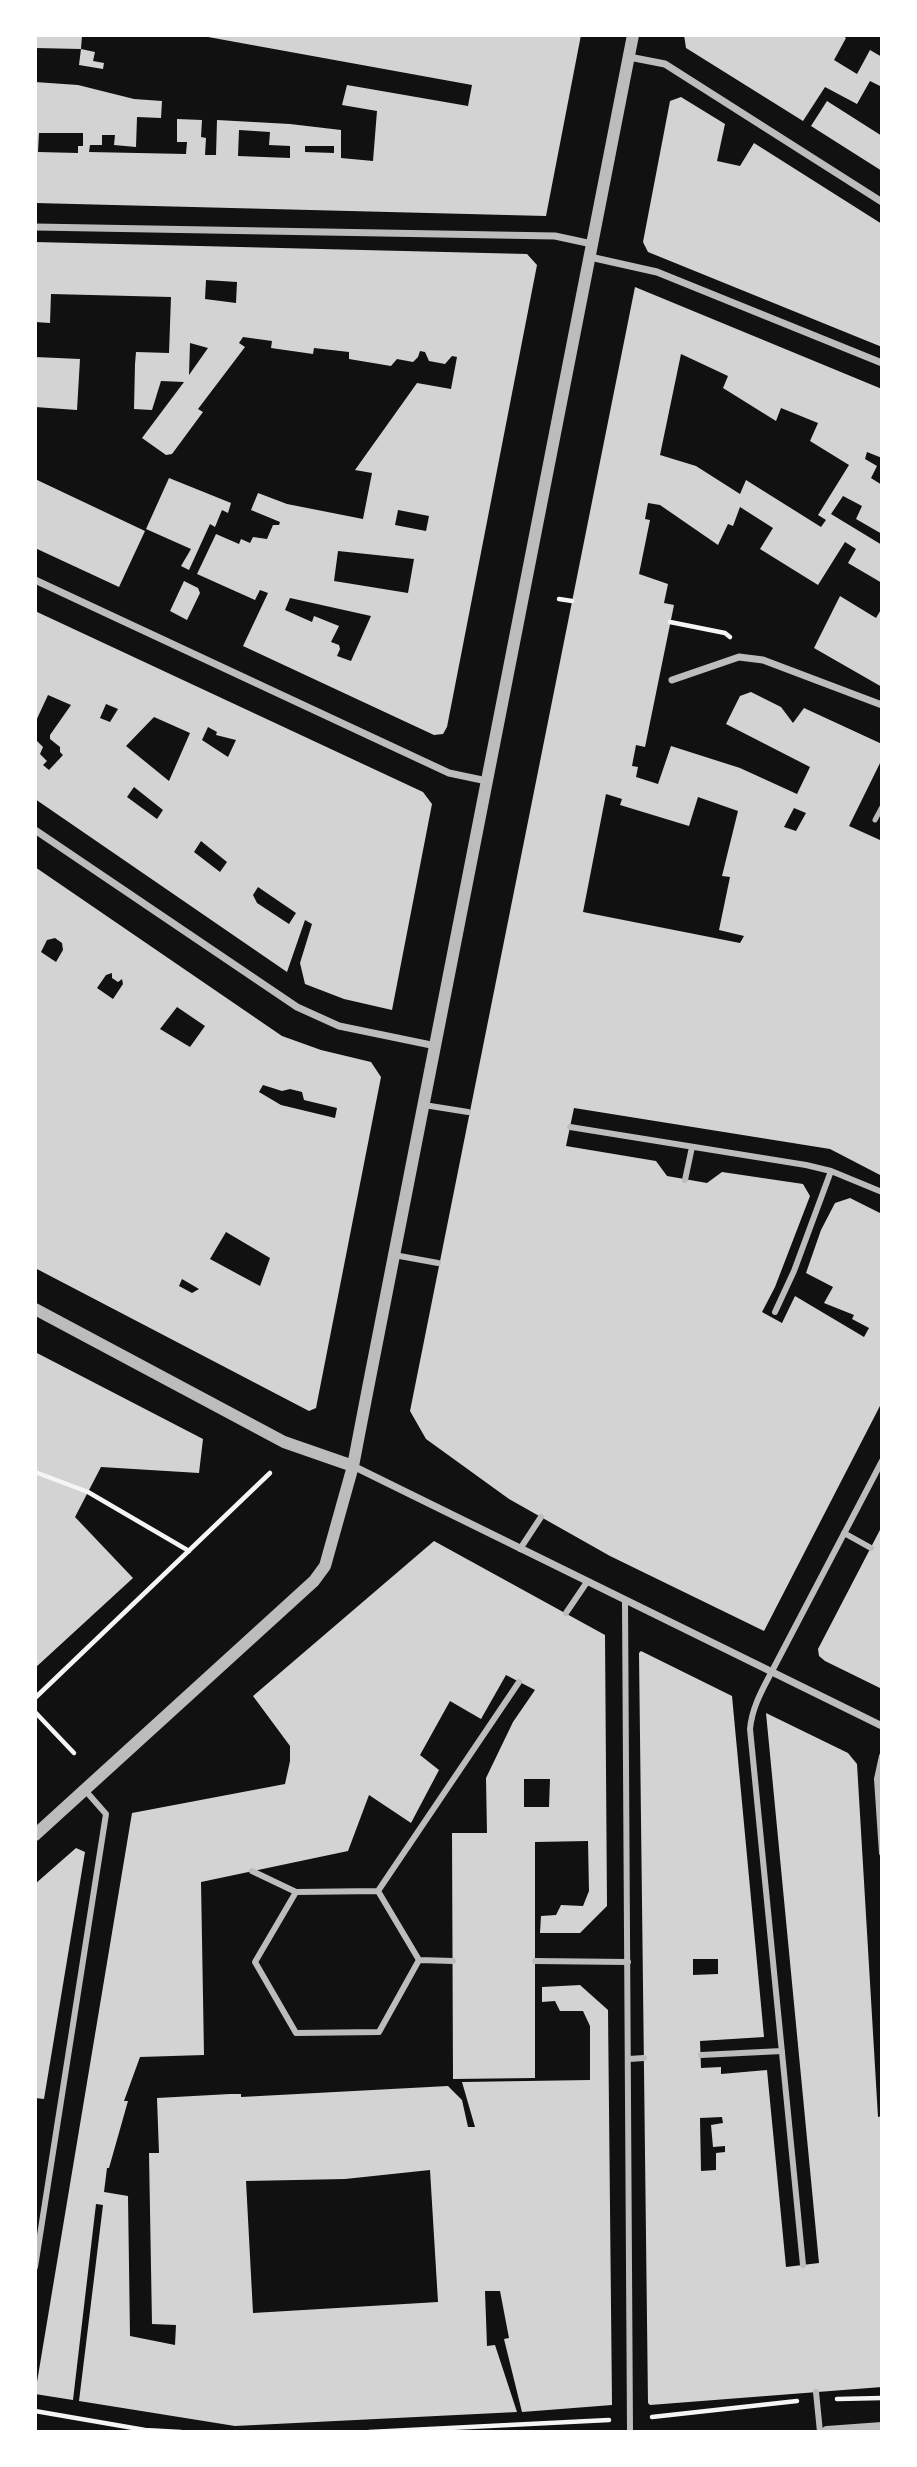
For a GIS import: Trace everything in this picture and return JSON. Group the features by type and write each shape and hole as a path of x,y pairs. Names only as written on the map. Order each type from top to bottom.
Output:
{"street":[{"path":"35,1835 314,1581 325,1566 353,1466 633,35"},
{"path":"629,57 666,64 882,202"},
{"path":"35,227 555,236 591,251 657,272 882,363"},
{"path":"35,580 449,773 487,781"},
{"path":"672,680 739,657 751,658 774,663 882,705"},
{"path":"35,830 297,1007 340,1026 436,1046"},
{"path":"424,1105 468,1112"},
{"path":"570,1127 806,1165 831,1171 882,1192"},
{"path":"685,1180 692,1147"},
{"path":"775,1312 794,1271 831,1171"},
{"path":"394,1255 438,1262"},
{"path":"35,1309 284,1442 353,1466 882,1726"},
{"path":"803,2265 750,1729 754,1707 882,1461"},
{"path":"520,1549 541,1517"},
{"path":"844,1533 871,1548"},
{"path":"566,1614 587,1582"},
{"path":"625,1601 630,2432"},
{"path":"378,1891 519,1682"},
{"path":"882,1756 877,1779 882,1853"},
{"path":"35,2267 106,1814 84,1789"},
{"path":"252,1871 296,1892 378,1891"},
{"path":"378,1891 419,1960"},
{"path":"296,1892 255,1962 296,2033 379,2032 419,1960"},
{"path":"419,1960 453,1961"},
{"path":"535,1961 628,1962"},
{"path":"701,2055 782,2050"},
{"path":"629,2059 644,2058"},
{"path":"816,2392 820,2432"},
{"path":"827,2432 882,2428"}],"lane":[{"path":"874,820 882,807"}],"path":[{"path":"559,599 572,601"},
{"path":"670,622 726,634"},
{"path":"35,1472 88,1492 189,1551"},
{"path":"35,1698 270,1473"},
{"path":"35,1712 74,1753"},
{"path":"35,2411 145,2430 181,2432"}],"building":[{"path":"35,35 82,35 81,49 35,48"},
{"path":"197,35 581,35 546,216 35,203 35,82 78,85 134,99 162,101 161,118 137,117 136,147 114,145 115,135 102,135 102,145 90,145 89,152 186,154 187,142 177,142 177,119 202,120 201,137 206,138 205,155 216,155 217,120 341,130 341,158 373,161 377,111 342,105 347,85 468,106 472,85","holes":["239,130 270,132 269,145 290,146 290,158 238,156","39,133 83,133 83,146 78,146 78,153 38,152","305,146 334,146 334,153 305,152"]},
{"path":"684,35 842,35 846,38 834,60 857,74 870,50 882,57 882,87 870,81 857,104 825,87 803,121 686,48"},
{"path":"81,49 95,52 93,61 104,63 103,69 79,65"},
{"path":"681,97 725,124 717,161 740,166 754,143 882,224 882,347 648,252 643,242 670,101"},
{"path":"827,101 882,136 882,171 811,126"},
{"path":"35,242 527,254 537,265 447,727 443,734 434,735 243,646 268,593 260,590 255,600 197,574 216,534 239,544 241,539 250,543 253,537 267,539 273,525 279,525 280,522 251,510 258,493 287,504 363,519 372,473 355,470 417,383 451,389 457,357 452,356 445,364 429,361 425,352 420,351 413,362 397,359 391,366 349,359 349,352 314,348 313,354 271,348 272,341 243,337 239,343 245,347 198,409 203,412 172,454 166,455 142,438 184,382 161,381 152,410 134,409 135,364 136,352 169,353 171,297 51,294 50,323 35,322","holes":["206,280 237,282 236,303 205,299","190,343 208,348 189,375","398,510 429,516 426,531 395,525","338,551 414,559 408,593 334,581","290,598 371,616 351,661 337,656 339,645 331,642 339,626 314,616 312,622 285,610"]},
{"path":"635,287 882,389 882,458 867,452 865,459 877,466 871,478 882,485 882,534 856,519 862,506 843,496 831,514 882,545 882,583 848,563 856,549 845,542 818,585 760,549 773,528 740,507 733,526 728,524 718,545 660,505 648,503 645,519 650,520 639,574 668,584 664,603 674,605 645,747 636,745 632,766 638,767 636,777 658,784 671,746 740,768 797,794 810,767 726,724 740,696 751,692 781,707 793,723 804,708 882,744 882,759 849,826 880,840 882,836 882,1176 830,1149 574,1108 566,1146 656,1161 667,1176 707,1183 722,1172 803,1184 810,1196 775,1287 762,1312 782,1323 795,1296 864,1337 869,1328 852,1319 854,1315 824,1303 833,1287 806,1273 821,1230 835,1203 850,1198 882,1214 882,1402 764,1631 610,1556 509,1499 426,1439 410,1411","holes":["681,354 728,376 723,388 776,421 781,408 818,423 810,441 849,465 818,515 826,520 821,527 746,480 740,494 696,466 660,455","606,794 622,799 620,805 689,826 698,797 738,811 722,876 730,877 719,930 744,936 740,943 583,912","794,808 806,813 796,831 784,827"]},
{"path":"35,357 80,359 77,410 35,407"},
{"path":"169,478 231,503 228,513 222,510 215,527 210,524 189,570 181,566 191,549 146,529"},
{"path":"35,479 145,531 119,587 35,548"},
{"path":"184,581 198,588 200,593 187,620 170,611"},
{"path":"840,596 876,618 882,608 882,687 814,648"},
{"path":"35,611 423,792 432,804 392,1010 344,999 305,984 300,963 312,924 305,920 287,972 35,799 35,739 43,747 40,754 47,761 43,765 49,770 63,755 60,747 50,739 50,735 71,705 48,695 35,723","holes":["106,704 118,709 110,722 100,718","154,717 190,733 169,781 126,746","208,727 217,732 216,735 236,740 228,757 202,740","134,787 163,810 157,819 127,797","201,841 227,862 220,872 194,852","258,887 296,913 289,924 257,903 253,895"]},
{"path":"35,867 282,1036 321,1050 371,1062 381,1077 316,1408 309,1411 35,1268","holes":["55,938 62,943 63,950 56,962 41,952 47,940","112,973 112,978 118,982 122,979 123,984 113,999 97,988 106,975","177,1007 205,1026 190,1047 160,1029","263,1085 282,1091 290,1089 302,1092 304,1100 337,1108 335,1118 281,1105 259,1092","226,1232 270,1258 260,1286 210,1259","182,1279 199,1289 192,1293 179,1286"]},
{"path":"35,1352 203,1439 199,1473 101,1467 75,1517 133,1578 35,1668"},
{"path":"882,1526 882,1689 825,1661 819,1656 818,1649"},
{"path":"434,1541 605,1635 607,1906 580,1933 540,1933 541,1916 556,1915 561,1905 583,1906 589,1891 588,1841 535,1842 535,2078 453,2079 452,1833 487,1833 486,1778 513,1722 535,1690 506,1675 481,1719 450,1701 420,1755 439,1770 411,1823 369,1795 348,1851 201,1882 204,2055 140,2057 124,2101 128,2101 107,2168 104,2192 128,2196 130,2336 175,2345 176,2325 152,2324 149,2153 159,2153 157,2098 230,2094 241,2094 241,2097 448,2086 462,2100 468,2127 475,2127 462,2082 590,2080 590,2026 583,2011 560,2011 555,2001 542,2002 542,1987 580,1985 608,2010 612,2405 522,2412 504,2339 509,2338 500,2291 485,2291 487,2346 495,2345 517,2412 235,2426 79,2401 103,2205 96,2204 73,2400 35,2394 132,1813 285,1784 290,1746 253,1696","holes":["524,1779 550,1779 549,1807 524,1807","430,2170 438,2302 253,2313 246,2181 345,2179"]},
{"path":"641,1651 732,1696 764,2037 700,2041 701,2068 721,2067 721,2074 767,2070 786,2267 819,2263 766,1713 848,1753 857,1764 878,2117 882,2116 882,2387 650,2405 648,2403","holes":["693,1959 718,1959 718,1974 693,1975","722,2117 723,2123 711,2125 713,2147 725,2146 725,2152 716,2153 716,2170 701,2171 700,2118"]},
{"path":"76,1848 85,1852 44,2099 35,2098 35,1884"}]}
